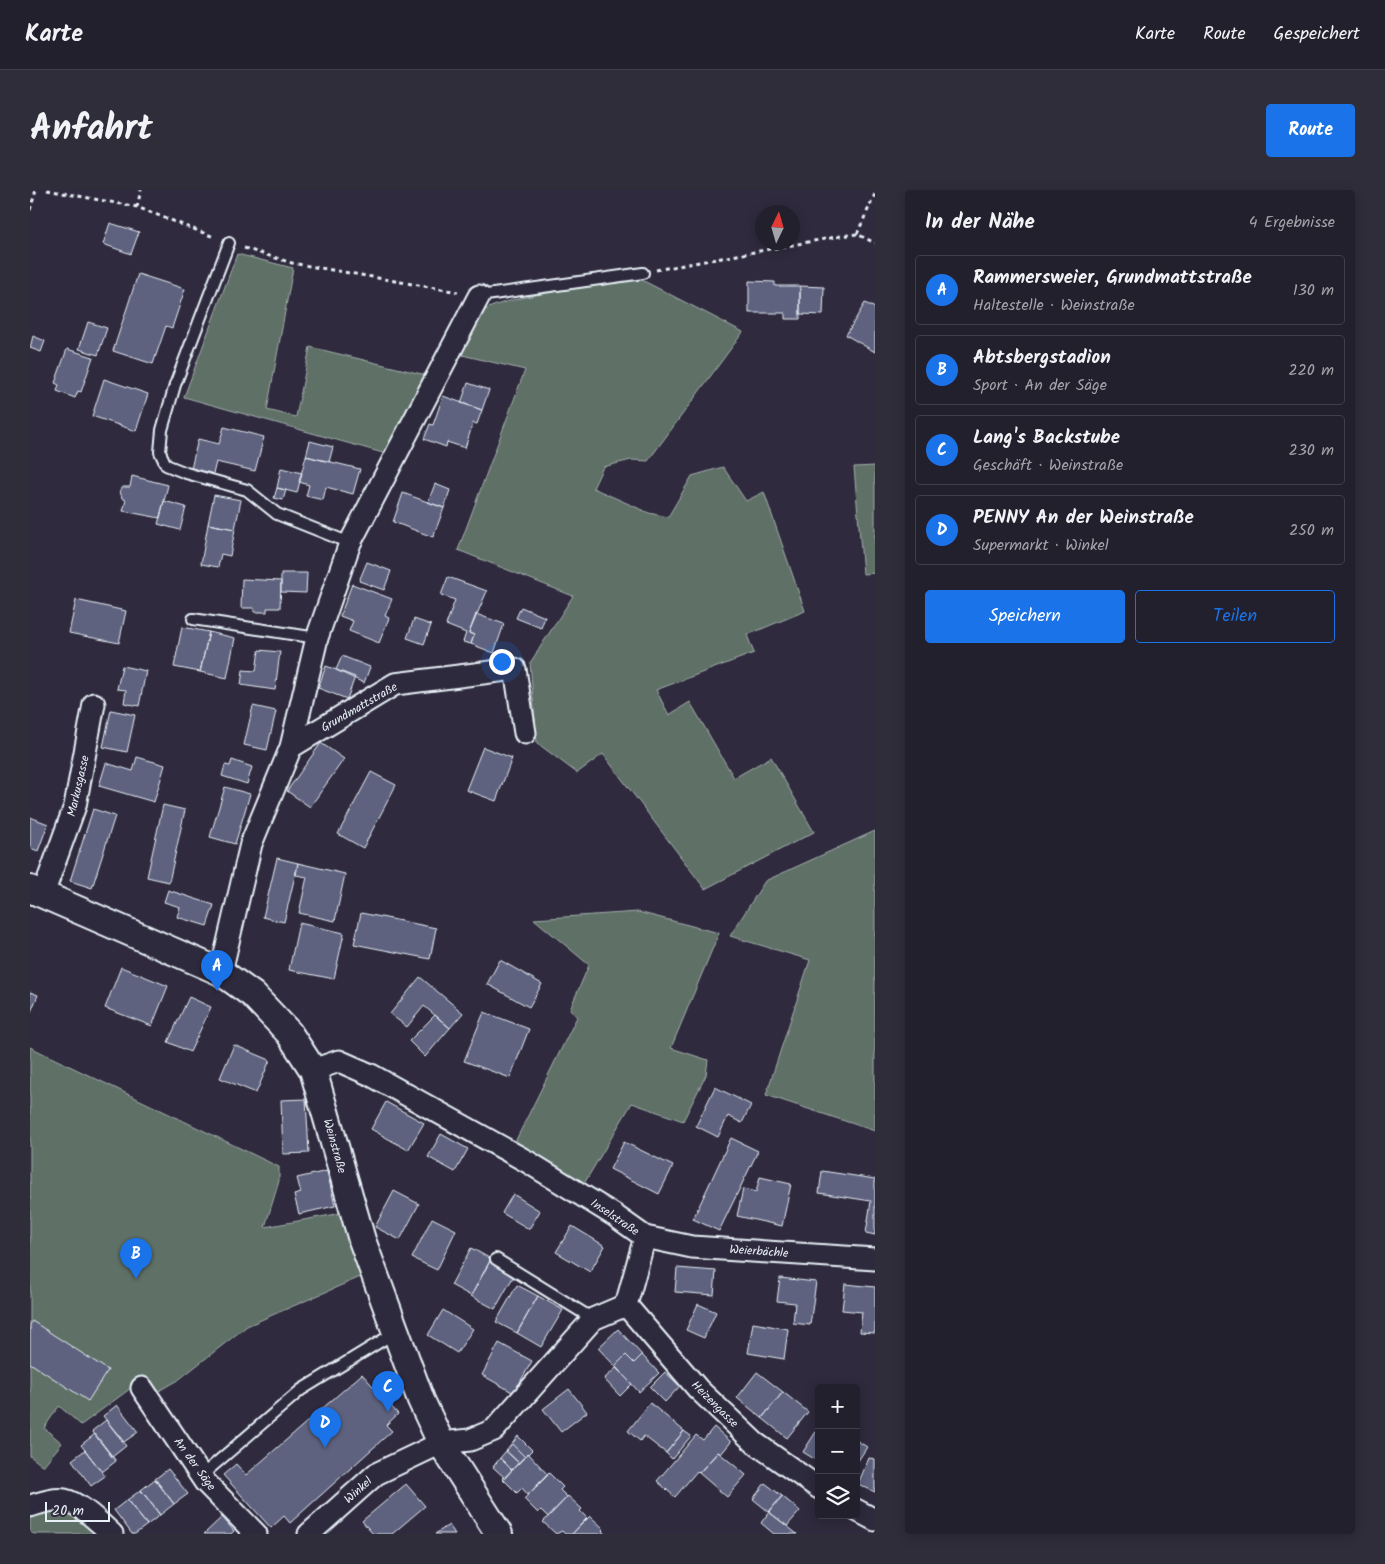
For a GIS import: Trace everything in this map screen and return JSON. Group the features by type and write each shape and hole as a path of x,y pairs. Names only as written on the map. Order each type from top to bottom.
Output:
{"street":[{"path":"221,972 251,844 291,747 317,638 350,543 479,296"},
{"name":"Grundmattstraße","path":"291,747 395,684 515,669 525,733"},
{"name":"Markusgasse","path":"37,892 76,806 94,704"},
{"name":"Weinstraße","path":"37,892 221,972 253,995 289,1033 312,1070 362,1240 421,1400 441,1443 499,1534"},
{"name":"Inselstraße","path":"312,1070 339,1061 371,1075 528,1162 614,1214 644,1237 626,1305"},
{"name":"Weierbächle","path":"644,1237 692,1247 875,1259"},
{"path":"441,1443 470,1440 494,1430 593,1319 626,1305"},
{"name":"Heizengasse","path":"626,1305 698,1389 755,1443 815,1485"},
{"name":"An der Säge","path":"142,1388 201,1476 256,1534"},
{"name":"Winkel","path":"310,1534 376,1474 441,1443"},
{"path":"30,1506 46,1501 65,1500 88,1513 112,1534"},
{"path":"860,1512 875,1520"}],"lane":[{"path":"229,243 175,385 162,430 160,452 166,465 186,473 247,490 277,514 350,543"},
{"path":"479,296 643,273"},
{"path":"193,619 317,638"},
{"path":"496,1259 593,1319"},
{"path":"201,1476 302,1390 397,1332"}],"path":[{"path":"30,210 36,190"},
{"path":"47,190 137,207 229,243 292,262 479,296"},
{"path":"137,207 141,190"},
{"path":"857,234 875,194"},
{"path":"643,273 857,234 875,243"}],"green space":[{"path":"237,254 293,268 267,410 296,417 310,347 430,376 390,455 184,397"},
{"path":"638,278 743,332 648,461 631,460 603,467 593,488 649,513 668,517 692,476 723,467 746,501 764,492 805,611 747,635 754,653 656,690 669,715 690,702 734,778 771,757 814,832 705,889 603,754 577,773 537,743 530,663 573,596 458,550 525,370 458,354 474,321 481,313 509,301"},
{"path":"875,466 875,573 863,574 854,467"},
{"path":"875,831 875,1131 766,1095 810,960 730,936 765,881"},
{"path":"638,912 719,933 671,1048 708,1060 706,1075 683,1121 632,1103 582,1187 514,1144 577,1017 570,1009 589,965 534,919"},
{"path":"30,1047 279,1167 279,1181 265,1227 342,1213 365,1275 247,1326 177,1381 157,1392 146,1377 81,1425 59,1406 44,1428 62,1443 43,1466 30,1456"},
{"path":"57,1507 79,1517 96,1534 30,1534 30,1515"}],"building":[{"path":"110,223 139,232 131,254 103,244"},
{"path":"138,274 185,289 172,328 166,326 153,364 113,351"},
{"path":"749,281 775,282 775,286 800,286 800,319 785,319 785,313 749,313"},
{"path":"800,286 824,287 823,315 800,314"},
{"path":"865,303 875,308 875,352 846,335"},
{"path":"88,322 107,328 98,355 79,349"},
{"path":"33,336 45,341 41,352 30,348"},
{"path":"67,349 93,357 81,392 78,391 75,398 57,391 59,385 55,383"},
{"path":"104,379 148,394 136,431 92,416"},
{"path":"468,383 489,390 482,410 461,403"},
{"path":"443,396 482,410 477,424 473,423 465,448 447,442 446,447 424,439 430,424 433,425"},
{"path":"224,427 264,437 255,471 216,462 213,474 191,469 198,439 219,444"},
{"path":"310,441 333,447 329,462 306,456"},
{"path":"306,456 360,469 353,494 326,487 323,500 306,496 309,485 299,482"},
{"path":"281,468 302,473 297,493 277,488"},
{"path":"132,476 168,485 160,518 123,511 126,500 122,498 120,491 123,487 130,487"},
{"path":"435,484 450,490 444,508 428,502"},
{"path":"277,488 286,490 283,500 274,498"},
{"path":"403,493 444,508 433,537 393,522"},
{"path":"214,495 241,500 235,529 208,524"},
{"path":"164,501 186,507 180,530 158,524"},
{"path":"208,524 235,529 230,556 221,554 218,567 201,564"},
{"path":"367,562 391,571 384,590 359,581"},
{"path":"281,573 307,573 306,593 281,592"},
{"path":"448,577 487,591 469,633 474,635 471,644 463,642 466,633 446,625 455,600 441,595"},
{"path":"242,579 281,581 280,608 267,608 267,612 254,612 254,608 241,608"},
{"path":"352,584 392,599 385,616 389,618 379,643 349,631 353,621 340,616"},
{"path":"76,600 126,611 119,643 69,633"},
{"path":"521,607 545,617 541,628 516,618"},
{"path":"476,614 504,624 494,653 471,644 474,635 469,633"},
{"path":"414,619 431,625 424,644 407,638"},
{"path":"182,627 209,632 200,672 174,667"},
{"path":"209,632 235,638 227,678 200,672"},
{"path":"259,650 280,652 275,690 241,685 243,670 256,671"},
{"path":"342,656 370,667 364,683 336,670"},
{"path":"122,666 146,671 139,706 124,703 126,690 117,689"},
{"path":"326,666 355,677 347,699 318,688"},
{"path":"253,706 276,711 267,750 244,745"},
{"path":"111,710 135,715 127,752 103,747"},
{"path":"321,743 344,759 310,807 287,791"},
{"path":"483,747 512,758 496,801 466,790"},
{"path":"137,757 165,765 154,802 99,786 106,763 133,771"},
{"path":"232,760 252,767 247,784 222,776 225,765 230,766"},
{"path":"371,772 396,785 363,848 338,834"},
{"path":"225,787 250,794 235,844 210,837"},
{"path":"163,805 185,810 169,882 147,877"},
{"path":"93,809 115,816 92,888 70,881"},
{"path":"30,817 48,824 38,851 30,848"},
{"path":"277,858 298,863 284,922 263,917"},
{"path":"298,863 345,874 335,921 299,913 307,877 296,875"},
{"path":"168,890 214,905 207,926 177,917 180,907 164,902"},
{"path":"361,913 436,928 430,959 354,944"},
{"path":"299,923 344,933 334,979 289,970"},
{"path":"500,960 542,984 529,1007 487,984"},
{"path":"121,967 168,986 152,1026 105,1008"},
{"path":"420,977 463,1013 450,1028 424,1006 407,1027 390,1014"},
{"path":"30,992 38,995 30,1014"},
{"path":"189,997 211,1007 190,1052 168,1042"},
{"path":"484,1012 529,1029 510,1078 464,1061"},
{"path":"435,1015 450,1028 425,1057 409,1041"},
{"path":"234,1045 270,1060 256,1093 220,1078"},
{"path":"715,1087 751,1105 742,1123 728,1116 718,1137 696,1126"},
{"path":"306,1099 309,1153 283,1154 281,1100"},
{"path":"386,1102 424,1123 408,1150 371,1129"},
{"path":"441,1134 468,1149 455,1172 428,1157"},
{"path":"731,1138 758,1151 719,1231 693,1219"},
{"path":"624,1142 673,1166 659,1194 610,1169"},
{"path":"327,1171 335,1206 299,1214 294,1195 301,1193 297,1178"},
{"path":"822,1171 875,1179 875,1235 866,1233 871,1201 819,1193"},
{"path":"760,1177 791,1184 782,1226 737,1216 743,1189 756,1192"},
{"path":"394,1191 419,1204 400,1240 375,1227"},
{"path":"513,1194 540,1211 529,1229 502,1213"},
{"path":"432,1218 456,1230 437,1270 412,1258"},
{"path":"572,1226 605,1246 590,1272 556,1252"},
{"path":"471,1248 491,1259 471,1296 451,1285"},
{"path":"491,1259 516,1272 495,1309 471,1296"},
{"path":"677,1268 716,1271 714,1295 675,1292"},
{"path":"780,1278 816,1282 810,1325 793,1323 795,1303 777,1301"},
{"path":"845,1284 875,1287 875,1333 860,1332 862,1312 842,1310"},
{"path":"517,1285 538,1296 517,1333 496,1322"},
{"path":"538,1296 563,1310 541,1347 517,1333"},
{"path":"698,1304 716,1312 704,1338 686,1330"},
{"path":"443,1310 473,1329 457,1353 428,1335"},
{"path":"32,1321 108,1370 88,1401 30,1363 30,1325"},
{"path":"753,1323 788,1329 784,1359 748,1353"},
{"path":"618,1329 642,1355 634,1363 626,1355 615,1366 598,1348"},
{"path":"499,1343 532,1361 514,1393 482,1375"},
{"path":"626,1355 634,1363 642,1355 659,1373 639,1392 615,1366"},
{"path":"616,1368 632,1384 620,1396 604,1379"},
{"path":"665,1372 680,1386 665,1402 650,1387"},
{"path":"757,1372 783,1392 762,1418 737,1398"},
{"path":"362,1374 398,1414 386,1425 392,1431 290,1523 284,1516 271,1528 223,1475 236,1464 246,1475"},
{"path":"569,1389 587,1412 561,1432 543,1409"},
{"path":"783,1392 808,1412 787,1438 762,1418"},
{"path":"650,1403 684,1431 666,1453 644,1436 640,1441 628,1431"},
{"path":"117,1405 138,1432 124,1442 103,1416"},
{"path":"106,1420 126,1446 112,1457 92,1431"},
{"path":"714,1427 731,1442 721,1454 718,1452 699,1473 697,1471 675,1497 657,1481 696,1435 703,1440"},
{"path":"684,1431 691,1436 672,1459 666,1453"},
{"path":"815,1433 815,1460 803,1452"},
{"path":"95,1434 116,1461 102,1472 81,1445"},
{"path":"518,1436 532,1450 525,1457 512,1444"},
{"path":"860,1443 867,1447 860,1458"},
{"path":"512,1444 525,1457 519,1463 506,1451"},
{"path":"85,1450 105,1476 91,1486 72,1460"},
{"path":"506,1451 519,1463 512,1470 500,1458"},
{"path":"718,1452 746,1475 727,1497 699,1473"},
{"path":"528,1453 548,1475 528,1495 522,1488 517,1493 503,1479"},
{"path":"500,1458 512,1470 505,1478 493,1467"},
{"path":"869,1458 875,1459 875,1492 860,1485 860,1479"},
{"path":"168,1469 188,1494 174,1504 155,1479"},
{"path":"549,1473 563,1487 560,1490 567,1497 548,1517 541,1510 538,1513 524,1499"},
{"path":"155,1479 174,1504 160,1515 141,1490"},
{"path":"765,1483 782,1496 769,1512 753,1499"},
{"path":"406,1484 425,1506 392,1534 373,1534 362,1521"},
{"path":"141,1490 160,1515 147,1525 127,1500"},
{"path":"568,1496 582,1509 580,1511 587,1518 572,1534 565,1534 562,1531 556,1534 543,1522"},
{"path":"782,1496 800,1511 787,1526 769,1512"},
{"path":"127,1500 147,1525 135,1534 132,1534 114,1510"},
{"path":"769,1512 797,1534 774,1534 761,1523"},
{"path":"590,1516 604,1529 602,1531 605,1534 572,1534"},
{"path":"222,1517 234,1531 231,1534 204,1534"},
{"path":"449,1525 455,1534 435,1534"}],"place":[{"name":"Rammersweier, Grundmattstraße","path":"217,991"},
{"name":"Abtsbergstadion","path":"136,1279"},
{"name":"Lang's Backstube","path":"388,1412"},
{"name":"PENNY An der Weinstraße","path":"325,1448"}]}
